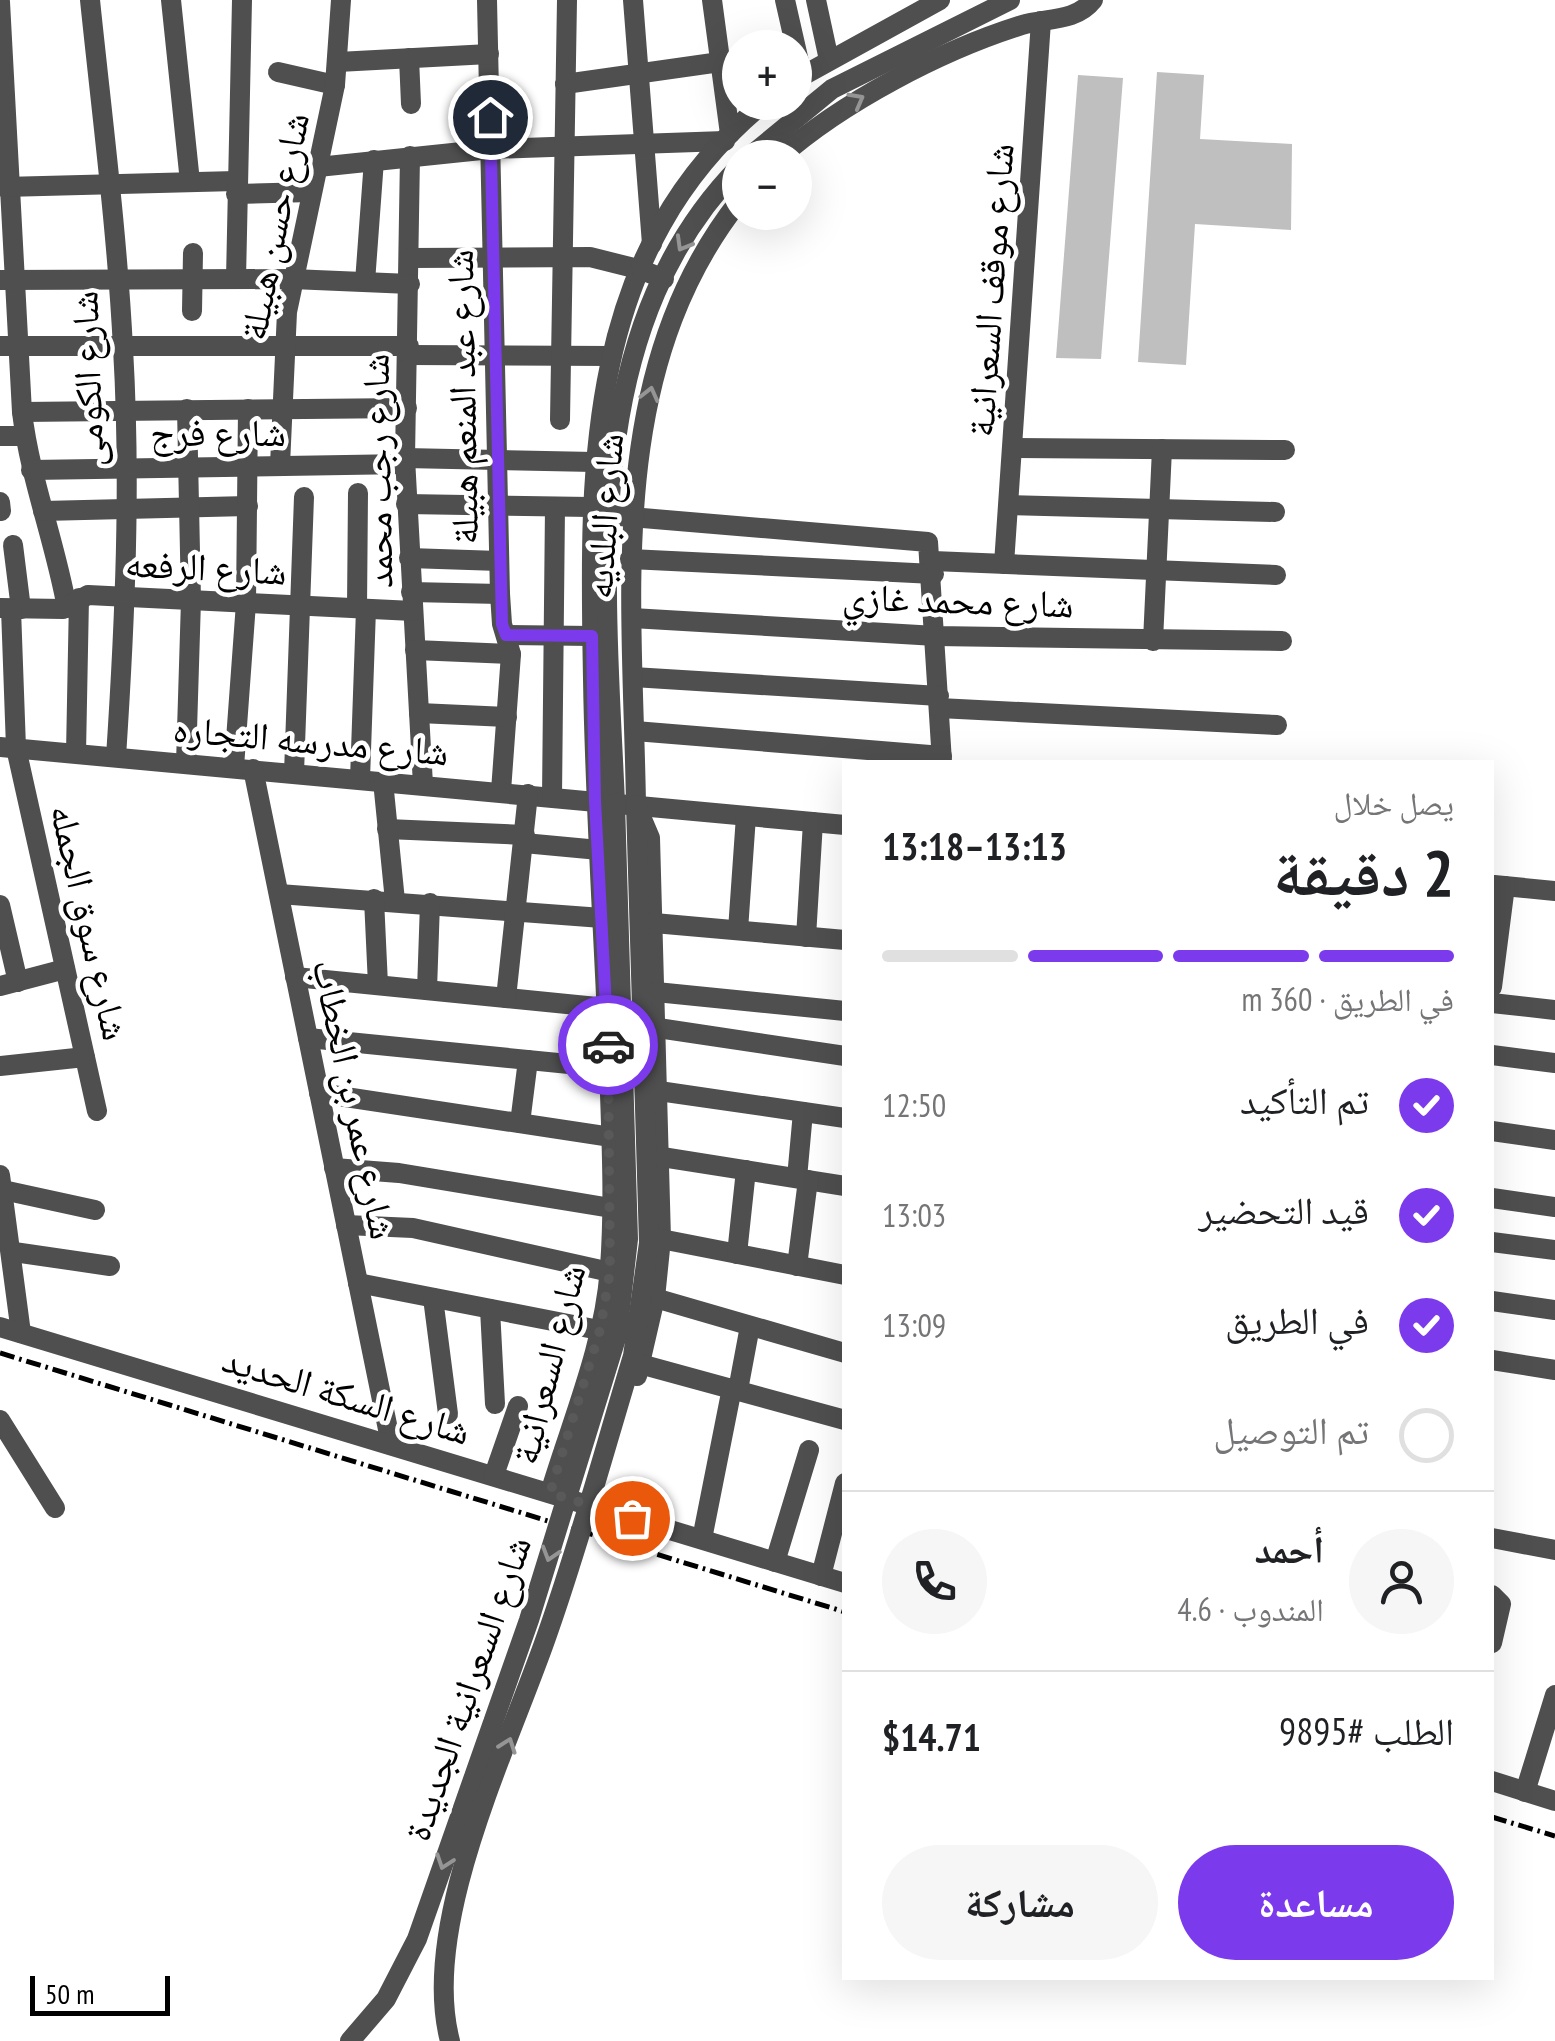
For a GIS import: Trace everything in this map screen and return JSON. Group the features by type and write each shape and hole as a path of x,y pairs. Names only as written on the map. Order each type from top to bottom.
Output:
{"street":[{"name":"شارع الكومى","path":"90,0 110,184 126,410 127,597 116,757"},
{"path":"171,0 190,182"},
{"path":"236,280 242,0"},
{"name":"شارع حسن هبيلة","path":"280,465 284,346 292,279 336,85 341,0"},
{"name":"شارع عبد المنعم هبيلة","path":"486,0 500,594 508,644 501,791"},
{"path":"560,420 567,0"},
{"path":"633,0 652,246"},
{"path":"318,166 491,149 728,137 712,0"},
{"path":"785,0 790,30"},
{"path":"816,0 829,60"},
{"path":"812,70 940,0"},
{"path":"770,140 832,89 1010,0"},
{"path":"801,140 825,120 875,90 1008,30 1074,15 1093,0"},
{"path":"0,2 10,346 31,470 73,603 76,754"},
{"name":"شارع موقف السعرانية","path":"1004,564 1041,21"},
{"path":"338,62 489,54"},
{"path":"409,58 411,104"},
{"path":"566,84 720,62"},
{"path":"278,72 336,85"},
{"name":"شارع السعرانية","path":"550,1493 600,1330 610,1272 611,1137 598,850 616,803 592,636 599,511 594,462 610,356 652,246 680,196 746,120"},
{"name":"شارع رجب محمد","path":"410,156 406,504 423,784"},
{"path":"364,282 374,160"},
{"path":"6,187 190,182 312,192"},
{"name":"شارع البلديه","path":"598,1507 656,1298 662,1157 648,829 616,803 599,511 627,386 664,279 691,229 722,189"},
{"name":"شارع البلديه","path":"616,803 635,731 630,559 641,436 664,346 698,266 722,228"},
{"path":"192,311 193,253"},
{"path":"410,258 608,259 664,279"},
{"path":"9,280 292,279 410,284"},
{"path":"10,346 284,346 495,356 610,356"},
{"path":"22,412 407,408"},
{"path":"186,763 191,600 187,409"},
{"name":"شارع عمر بن الخطاب","path":"248,409 243,768 278,894 391,1444"},
{"path":"0,436 25,436"},
{"path":"1013,448 1285,450"},
{"path":"1154,641 1162,450"},
{"name":"شارع فرج","path":"31,470 406,461 594,462"},
{"path":"358,494 360,778"},
{"path":"294,773 304,497"},
{"path":"0,502 0,511"},
{"path":"406,504 554,506 631,516 922,539 933,561 942,759 635,731"},
{"path":"1009,505 1275,512"},
{"path":"43,512 248,506"},
{"path":"552,796 554,506"},
{"path":"6,545 54,543"},
{"name":"شارع سوق الجمله","path":"6,545 11,608 8,748 98,1112"},
{"path":"409,558 499,561"},
{"path":"630,559 933,561 1276,575"},
{"name":"شارع الرفعه","path":"11,608 127,597 361,608 500,594"},
{"name":"شارع محمد غازي","path":"632,618 936,636 1282,641"},
{"path":"415,650 508,644 554,635 592,636"},
{"path":"633,677 1277,725"},
{"path":"419,712 506,717"},
{"name":"شارع مدرسه التجاره","path":"8,748 842,825"},
{"path":"378,985 388,829 383,781"},
{"path":"506,998 528,794"},
{"name":"شارع السعرانية الجديدة","path":"350,2041 386,2000 417,1939 529,1620 617,1336 628,1239 616,803"},
{"name":"شارع السعرانية الجديدة","path":"450,2041 443,1962 455,1895 550,1628 633,1356 644,1300 649,1243 616,803"},
{"path":"738,930 746,816"},
{"path":"806,937 814,822"},
{"path":"388,829 525,839 598,850"},
{"path":"1494,958 1499,885 1555,891"},
{"path":"278,894 602,918"},
{"path":"427,990 430,903"},
{"path":"0,905 9,984 65,969"},
{"path":"654,922 842,940"},
{"path":"295,977 606,1008"},
{"path":"656,992 842,1011"},
{"path":"1494,1004 1555,1010"},
{"path":"658,1028 842,1056"},
{"path":"308,1038 609,1068"},
{"path":"1494,1055 1555,1063"},
{"path":"0,1066 84,1056"},
{"path":"520,1123 528,1060"},
{"path":"660,1091 842,1118"},
{"path":"319,1092 611,1137"},
{"path":"798,1266 803,1112"},
{"path":"1494,1131 1555,1140"},
{"path":"662,1157 842,1186"},
{"path":"334,1168 400,1173 611,1208"},
{"path":"737,1254 746,1170"},
{"path":"21,1333 14,1252 1,1183 95,1210"},
{"path":"1494,1198 1555,1207"},
{"path":"346,1225 412,1228 610,1272"},
{"path":"661,1239 842,1274"},
{"path":"1494,1242 1555,1250"},
{"path":"14,1252 110,1266"},
{"path":"358,1283 600,1330"},
{"path":"434,1298 448,1414"},
{"path":"656,1298 842,1352"},
{"path":"1494,1301 1555,1310"},
{"path":"490,1309 495,1404"},
{"name":"شارع السكة الحديد","path":"0,1326 842,1583"},
{"path":"702,1539 750,1326"},
{"path":"1494,1360 1555,1370"},
{"path":"640,1364 842,1419"},
{"path":"494,1476 518,1406"},
{"path":"0,1420 55,1508"},
{"path":"775,1562 809,1450"},
{"path":"820,1576 842,1493"},
{"path":"1494,1538 1555,1550"},
{"path":"1494,1598 1502,1604 1502,1613 1494,1637"},
{"path":"1525,1792 1555,1695"},
{"path":"1494,1783 1555,1801"}],"building":[{"path":"1157,72 1204,75 1200,139 1292,144 1291,230 1195,224 1186,365 1138,362"},
{"path":"1078,75 1123,78 1101,359 1056,358"}],"railway":[{"path":"0,1353 842,1611"},
{"path":"1494,1818 1555,1836"}],"way so far":[{"path":"608,1045 610,1272 600,1330 550,1493 632,1518"}],"route":[{"path":"490,117 502,624 506,635 592,636 595,801 608,1045"}]}
